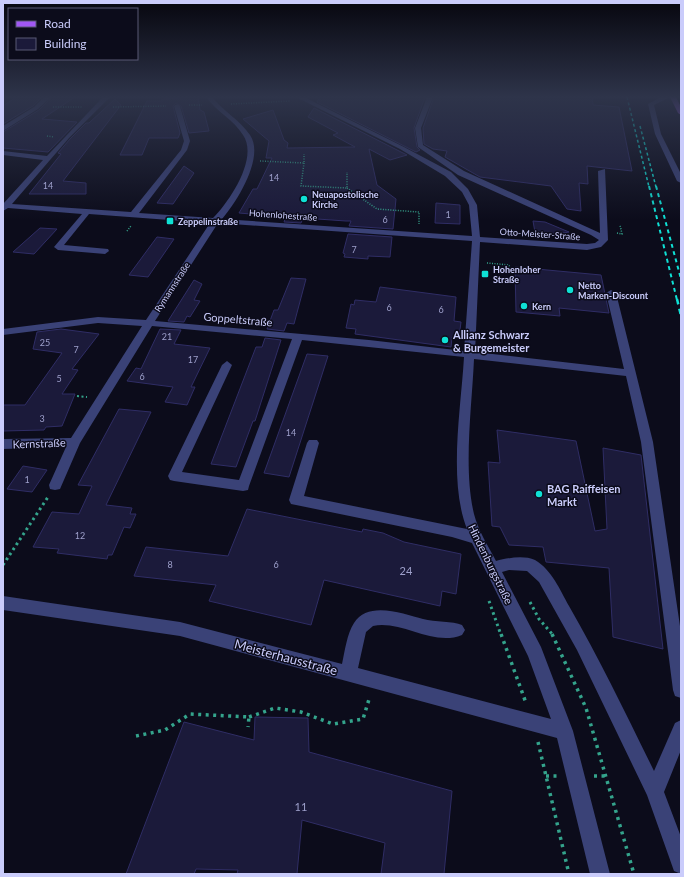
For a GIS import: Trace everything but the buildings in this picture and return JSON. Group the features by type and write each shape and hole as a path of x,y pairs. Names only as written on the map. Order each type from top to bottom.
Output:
{"street":[{"path":"5,207 67,138"},
{"path":"134,214 184,150 187,141 186,138"},
{"name":"Rymannstraße","path":"55,485 74,442 216,220 224,213 242,182 249,161 251,144 249,138"},
{"name":"Hindenburgstraße","path":"382,138 448,174 457,181 473,205 476,240 464,449 464,493 468,515 477,538 535,653 564,731 600,874"},
{"path":"419,138 420,146 460,173 594,233 604,240"},
{"path":"660,138 681,181"},
{"path":"3,152 48,158"},
{"path":"602,171 604,240"},
{"name":"Hohenlohestraße","path":"5,207 134,214 476,240"},
{"path":"88,211 58,247 105,251"},
{"name":"Otto-Meister-Straße","path":"476,240 587,247 598,245 604,240"},
{"path":"611,293 647,442 681,690"},
{"name":"Goppeltstraße","path":"3,332 98,320 149,323 298,337 630,373"},
{"path":"227,365 174,476 243,486 298,337"},
{"name":"Kernstraße","path":"3,444 74,442"},
{"path":"313,443 296,500 452,531 477,538"},
{"path":"492,568 509,564 530,565 544,577 583,645 655,792 681,864"},
{"name":"Meisterhausstraße","path":"4,605 180,629 564,731"},
{"path":"348,673 360,627 369,618 381,616 434,630 448,632 457,630"},
{"path":"655,792 681,729"}],"path":[{"path":"304,154 301,186 348,188"},
{"path":"249,161 304,162"},
{"path":"346,172 348,190 377,209 419,212 419,236"},
{"path":"620,225 622,234"},
{"path":"475,261 510,265 510,268 505,270"},
{"path":"3,565 55,485"},
{"path":"488,599 534,724 569,874"},
{"path":"528,599 539,619 553,635 586,708 634,874"},
{"path":"136,736 165,730 190,714 249,717 275,708 301,712 333,724 363,719 376,681"},
{"path":"248,727 249,717"}],"railway":[{"path":"637,138 649,187"},
{"path":"643,138 656,187"},
{"path":"649,186 677,300"},
{"path":"656,186 681,279"},
{"path":"677,299 681,316"}],"place":[{"name":"Neuapostolische Kirche","path":"304,199"},
{"name":"Zeppelinstraße","path":"170,221"},
{"name":"Hohenloher Straße","path":"485,274"},
{"name":"Netto Marken-Discount","path":"570,290"},
{"name":"Kern","path":"524,306"},
{"name":"Allianz Schwarz & Burgemeister","path":"445,340"},
{"name":"BAG Raiffeisen Markt","path":"539,494"}]}
